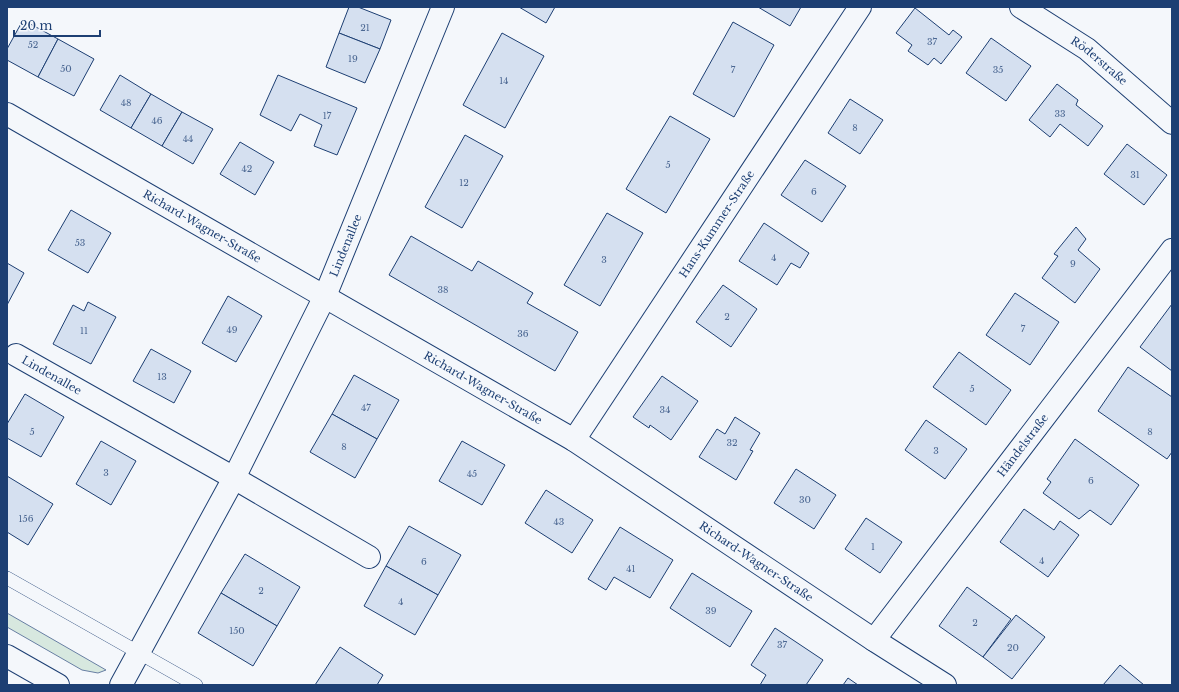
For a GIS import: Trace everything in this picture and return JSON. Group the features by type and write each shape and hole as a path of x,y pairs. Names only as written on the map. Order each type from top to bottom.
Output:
{"street":[{"name":"Lindenallee","path":"121,685 234,478 325,296 443,7"},
{"name":"Hans-Kummer-Straße","path":"574,440 860,7"},
{"name":"Röderstraße","path":"1021,7 1087,49 1172,123"},
{"name":"Richard-Wagner-Straße","path":"7,114 574,440 874,640 945,685"},
{"name":"Händelstraße","path":"874,640 1172,250"},
{"name":"Lindenallee","path":"16,355 234,478 369,557"},
{"path":"7,656 51,683"}],"lane":[{"path":"7,578 196,685"}],"shaded area":[{"path":"7,613 106,670 98,673 82,670 7,627"}],"building":[{"path":"349,7 358,7 391,20 380,49 339,33"},
{"path":"519,7 555,7 546,23"},
{"path":"758,7 801,7 790,26"},
{"path":"915,8 949,35 953,30 962,37 941,64 934,58 928,65 908,51 912,45 896,33"},
{"path":"23,20 58,39 38,77 7,60 7,49"},
{"path":"733,22 774,45 734,117 693,94"},
{"path":"339,33 380,49 365,83 326,67"},
{"path":"502,33 544,56 505,128 463,105"},
{"path":"991,38 1031,66 1006,101 966,73"},
{"path":"58,39 94,59 74,96 38,77"},
{"path":"120,75 151,94 131,128 100,110"},
{"path":"278,75 357,108 337,155 314,146 322,125 300,114 291,131 260,115"},
{"path":"1057,84 1078,100 1076,105 1103,126 1088,146 1060,124 1050,137 1029,120"},
{"path":"151,94 182,112 162,146 131,128"},
{"path":"850,99 883,120 860,154 828,133"},
{"path":"182,112 213,129 193,164 162,146"},
{"path":"670,116 710,139 666,213 626,189"},
{"path":"465,135 503,156 462,228 425,207"},
{"path":"240,142 274,162 255,195 220,174"},
{"path":"1127,144 1167,175 1144,205 1104,174"},
{"path":"805,160 846,186 822,222 781,195"},
{"path":"71,210 111,233 88,273 48,250"},
{"path":"607,213 643,233 600,306 564,285"},
{"path":"764,223 809,253 800,268 791,263 777,285 739,261"},
{"path":"1076,227 1086,239 1078,250 1100,269 1075,303 1042,278 1058,256 1054,254"},
{"path":"411,236 472,271 478,261 533,293 527,303 578,332 555,371 389,275"},
{"path":"7,263 24,273 7,305"},
{"path":"723,285 757,309 731,347 696,322"},
{"path":"1015,293 1059,322 1030,365 986,335"},
{"path":"228,296 262,316 236,362 202,343"},
{"path":"88,302 116,317 91,364 53,344 73,305 84,311"},
{"path":"1172,304 1172,371 1140,347"},
{"path":"151,349 191,371 174,403 133,381"},
{"path":"959,352 1011,390 986,425 933,387"},
{"path":"1128,367 1172,397 1172,452 1167,459 1098,411"},
{"path":"354,375 399,400 377,439 332,414"},
{"path":"662,376 698,401 671,440 650,425 649,428 633,417"},
{"path":"25,394 64,417 41,457 7,438 7,424"},
{"path":"332,414 377,439 355,478 310,452"},
{"path":"735,417 760,433 750,450 753,451 736,480 699,457 717,429 725,434"},
{"path":"926,420 967,449 945,479 905,450"},
{"path":"1075,439 1139,485 1111,525 1090,510 1079,519 1043,493 1051,482 1047,479"},
{"path":"101,441 136,461 111,505 76,484"},
{"path":"462,441 505,465 482,505 439,481"},
{"path":"796,469 836,495 814,529 774,503"},
{"path":"7,476 53,504 28,545 7,532"},
{"path":"546,490 593,520 572,553 525,523"},
{"path":"1024,509 1054,530 1060,521 1079,535 1048,577 1000,542"},
{"path":"866,518 902,542 880,573 845,549"},
{"path":"409,526 461,555 438,595 386,566"},
{"path":"620,527 673,560 650,598 614,577 606,590 588,579"},
{"path":"245,554 300,587 277,626 221,593"},
{"path":"386,566 438,595 415,635 364,606"},
{"path":"692,573 752,611 730,647 670,608"},
{"path":"967,587 1011,619 983,657 939,626"},
{"path":"221,593 277,626 253,666 198,633"},
{"path":"1016,615 1045,637 1012,679 983,657"},
{"path":"775,628 823,660 806,685 760,685 766,675 751,665"},
{"path":"340,647 383,675 377,685 315,685"},
{"path":"1120,665 1144,685 1103,685"},
{"path":"848,678 858,685 843,685"}]}
